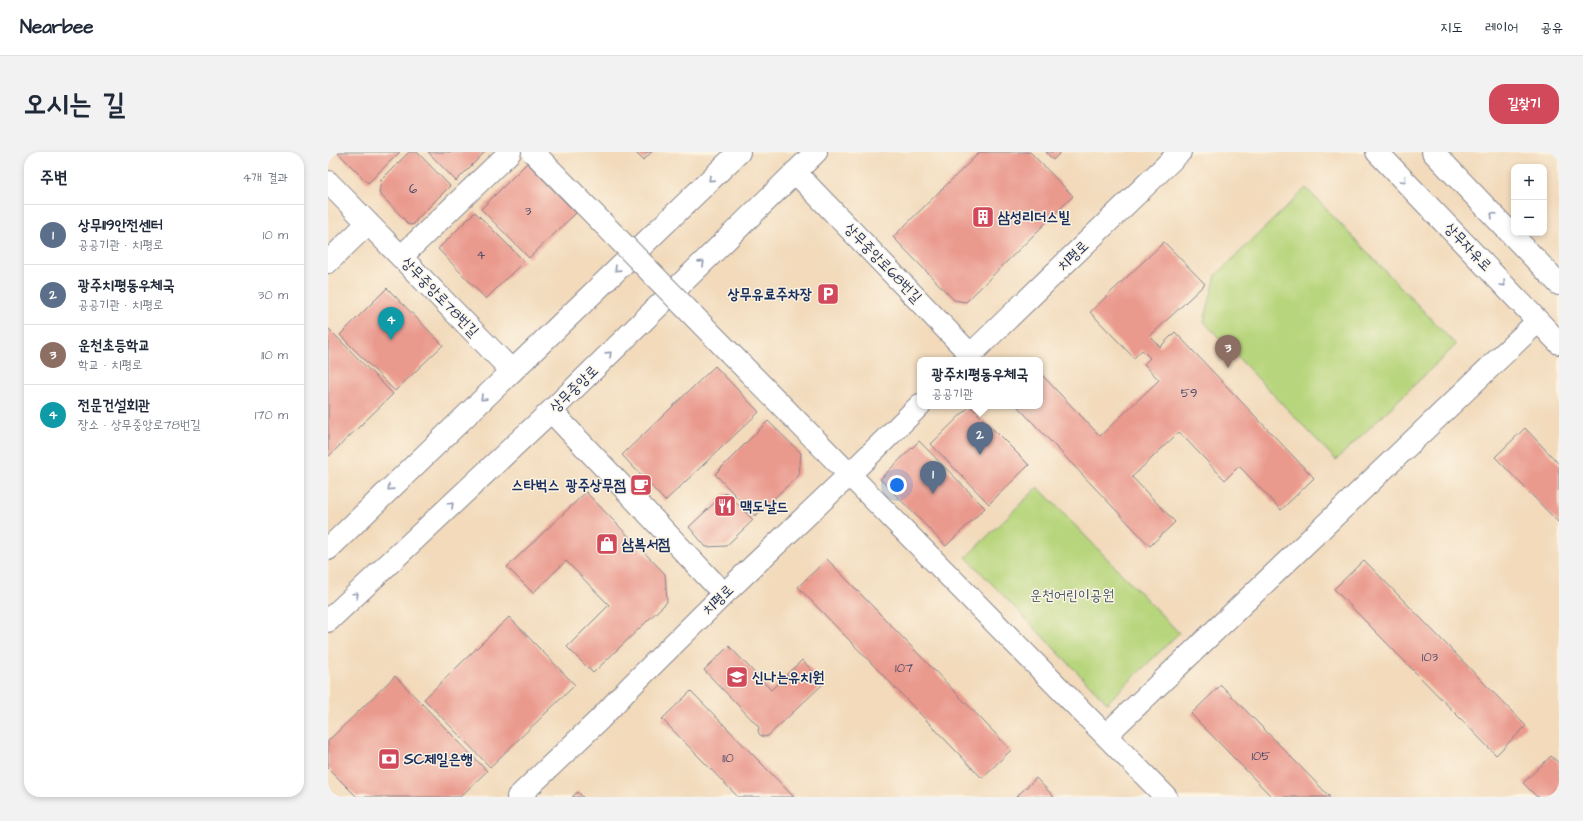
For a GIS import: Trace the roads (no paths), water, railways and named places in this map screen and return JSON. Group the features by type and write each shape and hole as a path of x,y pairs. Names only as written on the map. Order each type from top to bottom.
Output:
{"street":[{"path":"401,257 510,152"},
{"path":"533,152 1166,797"},
{"path":"328,549 511,370 739,152"},
{"name":"상무중앙로","path":"328,622 551,411 816,152"},
{"name":"치평로","path":"968,357 1180,152"},
{"name":"상무자유로","path":"1377,152 1559,342"},
{"path":"1433,152 1559,284"},
{"name":"상무중앙로68번길","path":"795,172 968,357"},
{"name":"상무중앙로78번길","path":"328,182 511,370"},
{"path":"328,262 368,223"},
{"path":"1106,735 1538,321"},
{"name":"치평로","path":"518,797 599,720 628,688 724,594 850,475 917,407"},
{"path":"551,411 724,594"}],"place":[{"name":"삼성리더스빌","path":"983,217"},
{"name":"상무유료주차장","path":"828,294"},
{"name":"전문건설회관","path":"391,340"},
{"name":"운천초등학교","path":"1228,368"},
{"name":"광주치평동우체국","path":"980,455"},
{"name":"스타벅스 광주상무점","path":"641,485"},
{"name":"상무119안전센터","path":"933,494"},
{"name":"맥도날드","path":"725,506"},
{"name":"삼복서점","path":"607,544"},
{"name":"신나는유치원","path":"737,677"},
{"name":"SC제일은행","path":"389,759"}],"park label":[{"name":"운천어린이공원","path":"1072,595"}]}
